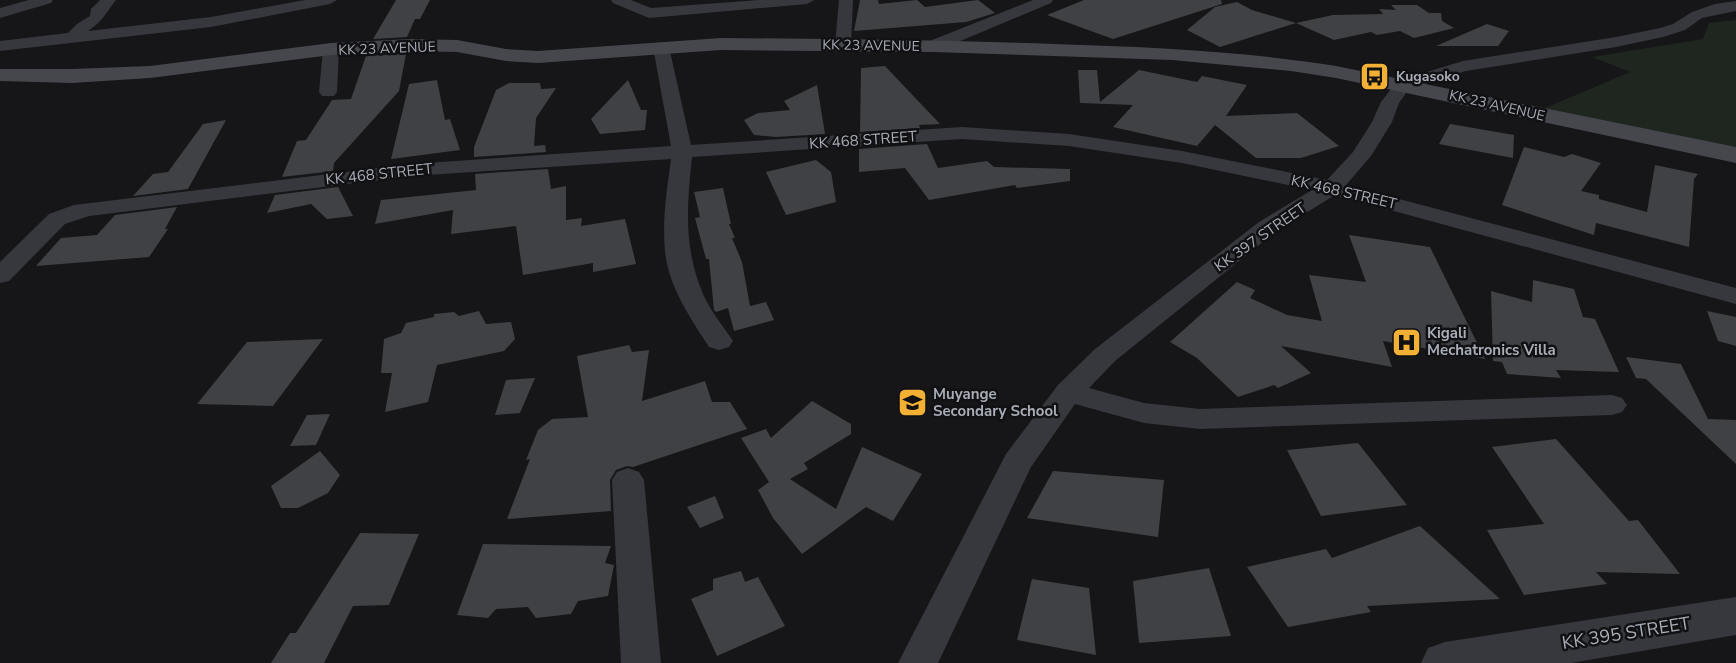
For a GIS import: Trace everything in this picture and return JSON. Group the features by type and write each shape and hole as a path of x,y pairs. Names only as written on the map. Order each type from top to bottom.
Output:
{"main road":[{"name":"KK 23 AVENUE","path":"0,75 72,76 150,72 331,49 412,45 446,46 506,55 538,57 721,44 933,46 1172,54 1291,65 1403,85 1671,144 1736,155"}],"street":[{"path":"0,14 46,0"},
{"path":"74,37 96,18 99,9 109,0"},
{"path":"0,46 211,22 330,0"},
{"path":"618,0 649,13 670,13 807,0"},
{"path":"843,45 846,0"},
{"path":"933,46 1046,0"},
{"path":"1403,85 1463,66 1616,42 1663,32 1679,27 1697,15 1714,9 1736,6"},
{"path":"661,47 682,152 676,204 677,253 691,296 719,341"},
{"path":"328,92 331,49"},
{"name":"KK 397 STREET","path":"918,663 1017,462 1068,392 1105,355 1259,234 1332,188 1361,156 1382,122 1390,102 1403,85"},
{"name":"KK 468 STREET","path":"0,276 57,219 89,209 412,170 962,133 1092,143 1182,157 1332,188 1594,256 1736,296"},
{"path":"1068,392 1144,413 1200,418 1611,405"},
{"path":"628,480 641,663"},
{"name":"KK 395 STREET","path":"1445,663 1736,615"}],"shaded area":[{"path":"1736,20 1736,152 1538,111 1630,72 1592,57 1703,39 1709,23"}],"building":[{"path":"396,0 430,0 420,19 415,19 407,37 373,39"},
{"path":"860,0 878,0 879,4 917,0 925,7 978,0 995,13 966,22 854,31"},
{"path":"1084,0 1221,0 1222,4 1113,39 1047,15"},
{"path":"1237,2 1252,10 1296,23 1220,47 1187,30 1215,7"},
{"path":"1391,5 1417,5 1429,13 1441,13 1442,21 1454,28 1414,38 1400,31 1377,35 1371,32 1334,40 1296,23 1333,15 1383,14 1379,9 1396,10"},
{"path":"1487,24 1509,31 1498,46 1436,46"},
{"path":"406,54 399,91 334,163 333,171 282,177 297,141 306,140 332,100 351,99 366,56"},
{"path":"885,66 940,124 919,125 920,128 860,132 861,68"},
{"path":"1078,70 1097,70 1100,102 1139,70 1197,82 1202,76 1247,85 1226,116 1297,113 1339,146 1301,158 1256,158 1215,125 1197,146 1113,127 1133,105 1080,103"},
{"path":"437,80 445,120 450,119 460,150 391,159 409,84"},
{"path":"628,80 641,110 647,110 645,130 600,134 591,119"},
{"path":"509,83 540,83 541,89 556,88 536,118 534,146 545,145 546,152 474,157 474,147 496,90"},
{"path":"817,85 825,134 776,137 754,135 744,120 758,113 790,110 784,101"},
{"path":"226,120 188,189 133,196 153,174 168,172 203,124"},
{"path":"1450,124 1514,135 1513,158 1439,144"},
{"path":"927,144 938,168 987,161 994,167 1070,169 1070,181 1017,188 1015,185 929,200 905,168 859,172 859,149"},
{"path":"1524,147 1564,157 1572,154 1601,163 1581,191 1599,195 1599,199 1647,212 1655,165 1698,174 1694,179 1689,247 1596,223 1594,235 1502,205"},
{"path":"816,160 831,172 836,202 786,215 766,172"},
{"path":"548,169 551,189 566,186 566,220 582,218 581,226 625,219 636,264 593,272 593,263 523,275 516,226 451,234 453,210 375,224 381,200 476,190 475,174"},
{"path":"338,187 353,216 327,219 311,204 267,213 275,195"},
{"path":"723,188 731,224 729,224 735,238 732,238 742,262 750,306 766,302 774,320 734,331 728,308 716,312 714,310 709,259 706,259 695,218 700,217 694,192"},
{"path":"177,207 165,229 168,229 149,257 36,266 61,238 97,235 115,215"},
{"path":"1349,235 1430,247 1485,359 1383,341 1392,367 1281,346 1311,373 1278,388 1274,385 1238,397 1197,358 1170,342 1237,282 1255,290 1250,298 1287,315 1322,321 1309,275 1366,282"},
{"path":"1533,280 1574,289 1583,317 1595,319 1619,372 1556,370 1561,378 1507,374 1502,362 1493,361 1491,291 1532,302"},
{"path":"479,311 486,324 511,322 515,339 504,351 437,365 428,402 385,412 392,373 381,373 384,339 401,333 406,323 434,317 434,314 454,312 459,316"},
{"path":"1707,311 1736,317 1736,346 1718,341"},
{"path":"323,339 273,406 197,404 247,342"},
{"path":"629,345 632,352 649,350 642,401 705,381 712,402 730,402 747,429 633,467 627,466 616,470 610,480 611,511 507,519 530,459 526,460 538,430 552,419 588,417 577,356"},
{"path":"1626,357 1681,364 1708,419 1736,420 1736,464 1646,379 1636,378"},
{"path":"535,378 520,413 495,415 506,380"},
{"path":"812,401 851,424 851,434 804,463 808,469 790,479 836,509 862,447 922,474 893,521 866,507 802,554 773,518 758,490 769,482 741,438 766,429 771,438"},
{"path":"330,414 316,445 290,446 307,415"},
{"path":"1556,439 1629,521 1638,520 1680,574 1596,572 1607,584 1524,595 1487,530 1544,524 1492,447"},
{"path":"1358,443 1407,505 1321,516 1287,450"},
{"path":"320,451 340,475 328,493 298,508 281,508 271,486"},
{"path":"1053,471 1164,480 1158,537 1027,518"},
{"path":"715,496 724,518 700,528 687,507"},
{"path":"1420,526 1500,599 1367,606 1371,612 1288,627 1247,567 1326,549 1332,558"},
{"path":"360,533 419,534 389,605 353,606 324,663 271,663 290,633 296,633"},
{"path":"483,544 611,546 605,563 614,565 608,596 578,601 571,614 536,618 528,607 496,609 488,618 457,615"},
{"path":"1209,568 1231,636 1139,643 1133,581"},
{"path":"741,571 745,582 758,577 785,626 717,656 691,599 713,590 713,579"},
{"path":"1032,579 1089,588 1096,655 1017,640"}],"place":[{"name":"Kugasoko","path":"1375,76"},
{"name":"Kigali Mechatronics Villa","path":"1406,342"},
{"name":"Muyange Secondary School","path":"912,403"}]}
